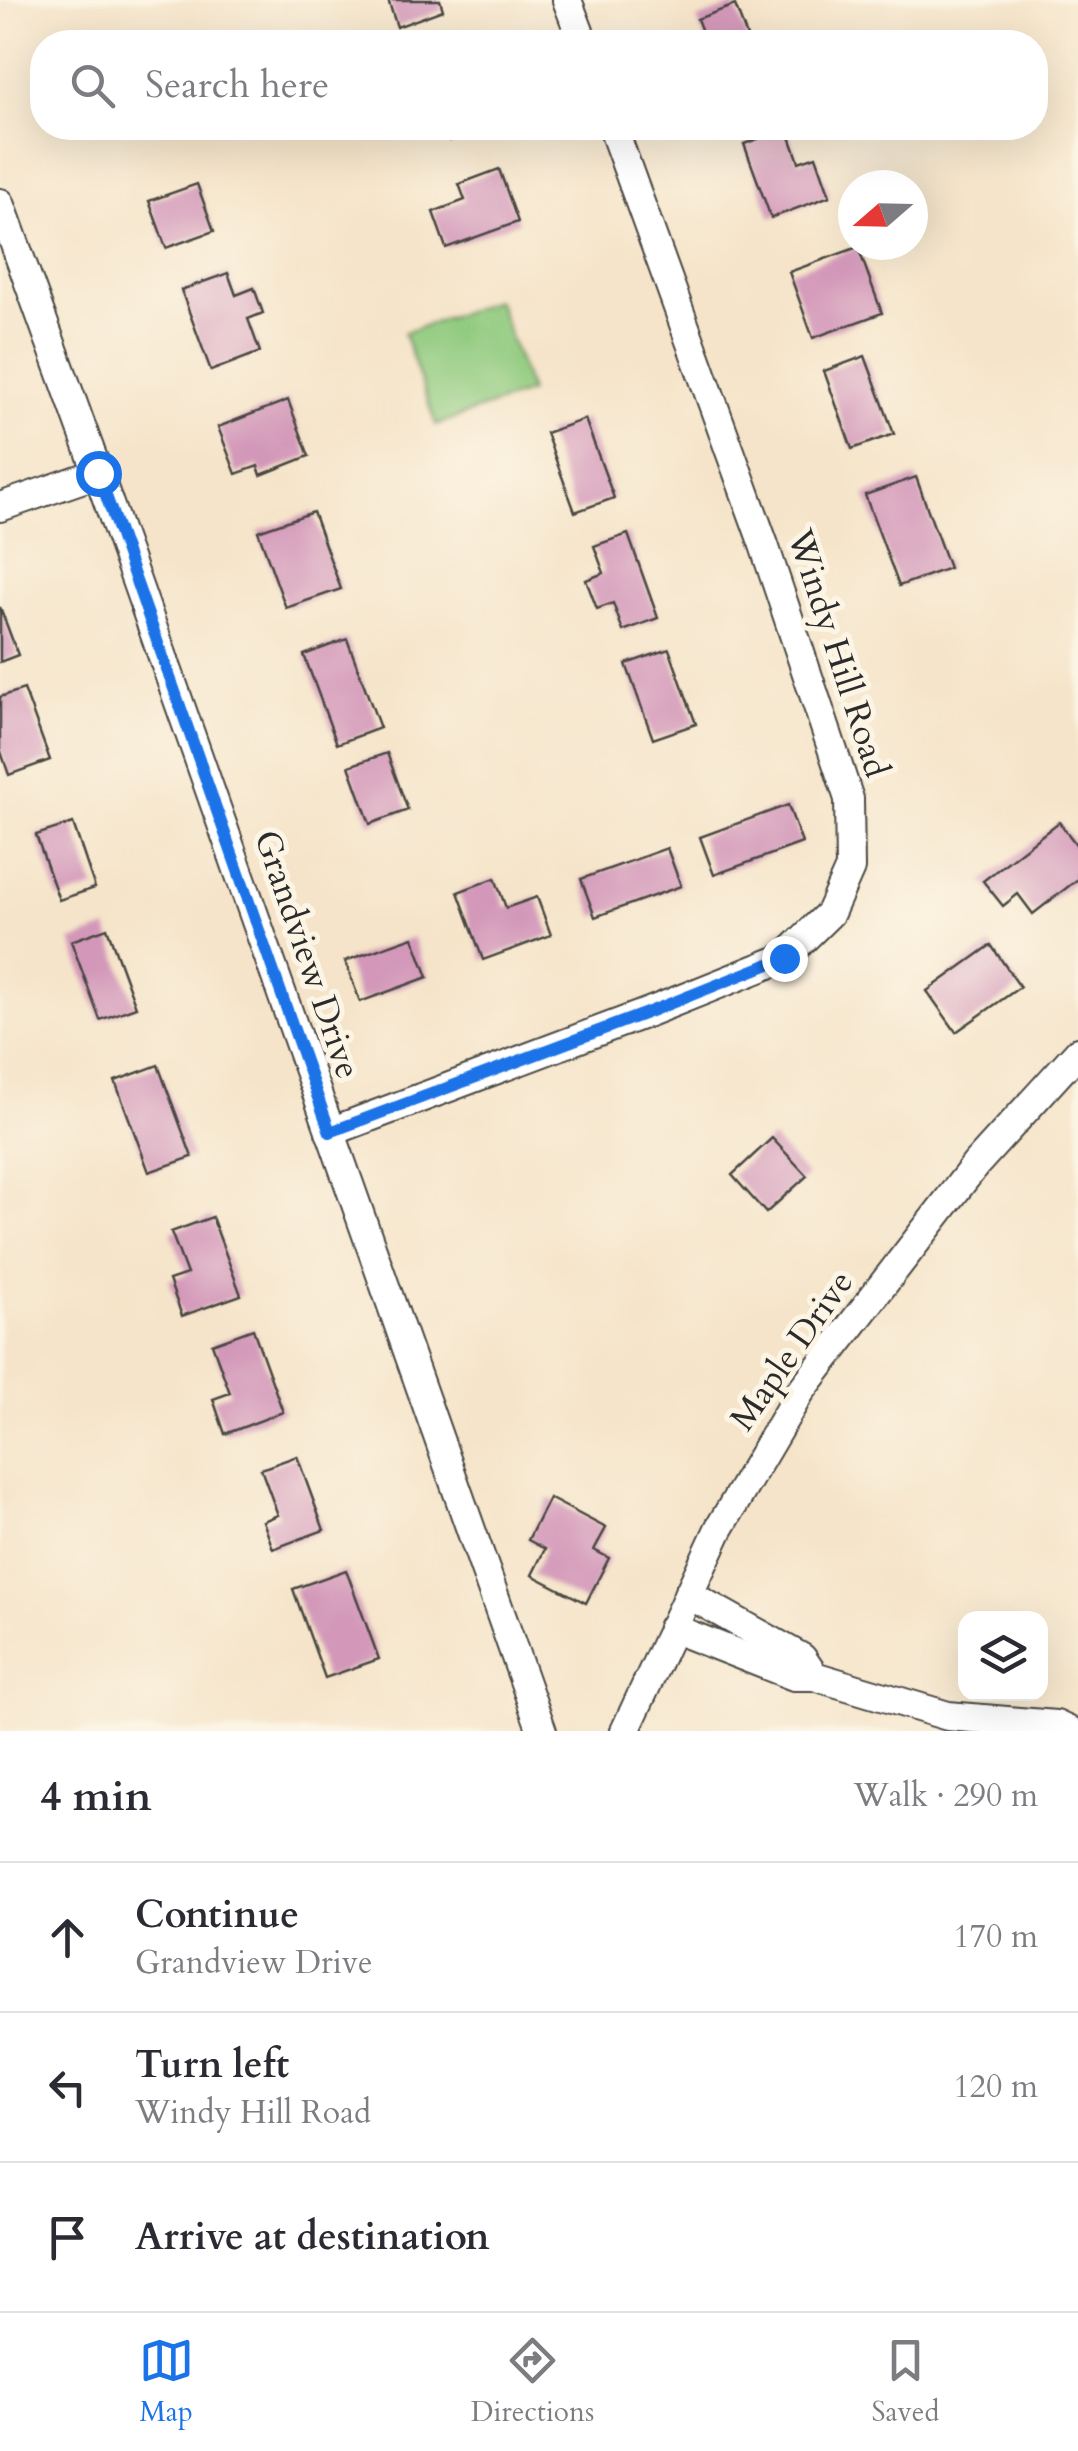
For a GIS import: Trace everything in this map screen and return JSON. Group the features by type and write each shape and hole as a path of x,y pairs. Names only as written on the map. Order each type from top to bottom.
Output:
{"street":[{"path":"567,0 578,30"},
{"name":"Windy Hill Road","path":"330,1132 784,958 830,913 850,868 849,799 764,546 618,140"},
{"name":"Grandview Drive","path":"0,203 542,1731"},
{"path":"0,507 98,473"},
{"name":"Maple Drive","path":"626,1731 719,1529 800,1392 976,1164 1078,1052"},
{"path":"688,1594 802,1658 814,1676"},
{"path":"672,1628 794,1676 814,1676 948,1716 1056,1725 1069,1731"}],"green space":[{"path":"497,300 530,392 436,425 404,333"}],"building":[{"path":"388,0 440,0 443,10 397,27"},
{"path":"735,5 744,30 701,30 697,19"},
{"path":"755,140 791,140 799,162 816,156 830,196 771,218 744,144"},
{"path":"499,169 518,222 446,248 433,212 465,200 459,184"},
{"path":"197,184 214,231 166,248 149,201"},
{"path":"838,254 838,260 863,260 882,313 813,338 789,272"},
{"path":"228,273 236,295 254,288 263,313 248,319 260,352 211,371 181,290"},
{"path":"865,356 894,434 852,449 824,371"},
{"path":"288,400 309,456 261,475 258,466 236,474 218,427"},
{"path":"585,419 614,498 575,512 546,433"},
{"path":"916,477 949,568 899,586 865,495"},
{"path":"313,512 341,589 286,608 258,531"},
{"path":"628,534 658,618 623,631 613,603 597,609 586,580 604,573 594,546"},
{"path":"0,607 18,655 0,662"},
{"path":"347,639 380,728 337,744 304,655"},
{"path":"669,649 696,724 653,739 626,664"},
{"path":"24,689 50,760 9,775 0,749 0,697"},
{"path":"387,753 408,810 370,824 349,766"},
{"path":"788,805 802,843 714,875 700,837"},
{"path":"1059,822 1078,847 1078,879 1033,914 1018,894 1003,906 983,881"},
{"path":"73,823 95,888 59,900 36,835"},
{"path":"667,848 681,886 595,917 581,879"},
{"path":"495,878 506,908 537,897 551,935 483,960 458,892"},
{"path":"107,928 136,1007 100,1020 71,941"},
{"path":"413,937 428,977 360,1002 345,961"},
{"path":"991,945 1020,987 956,1032 927,991"},
{"path":"158,1065 192,1157 149,1172 115,1081"},
{"path":"772,1138 807,1176 766,1213 732,1175"},
{"path":"212,1217 241,1295 182,1316 169,1280 187,1274 171,1232"},
{"path":"253,1329 283,1412 225,1434 213,1399 230,1393 212,1344"},
{"path":"297,1456 324,1530 273,1549 263,1521 278,1515 261,1469"},
{"path":"549,1498 606,1528 594,1550 609,1558 586,1603 532,1575 545,1549 528,1540"},
{"path":"346,1570 379,1659 325,1678 293,1589"}],"route":[{"path":"98,473 330,1132 784,958"}]}
